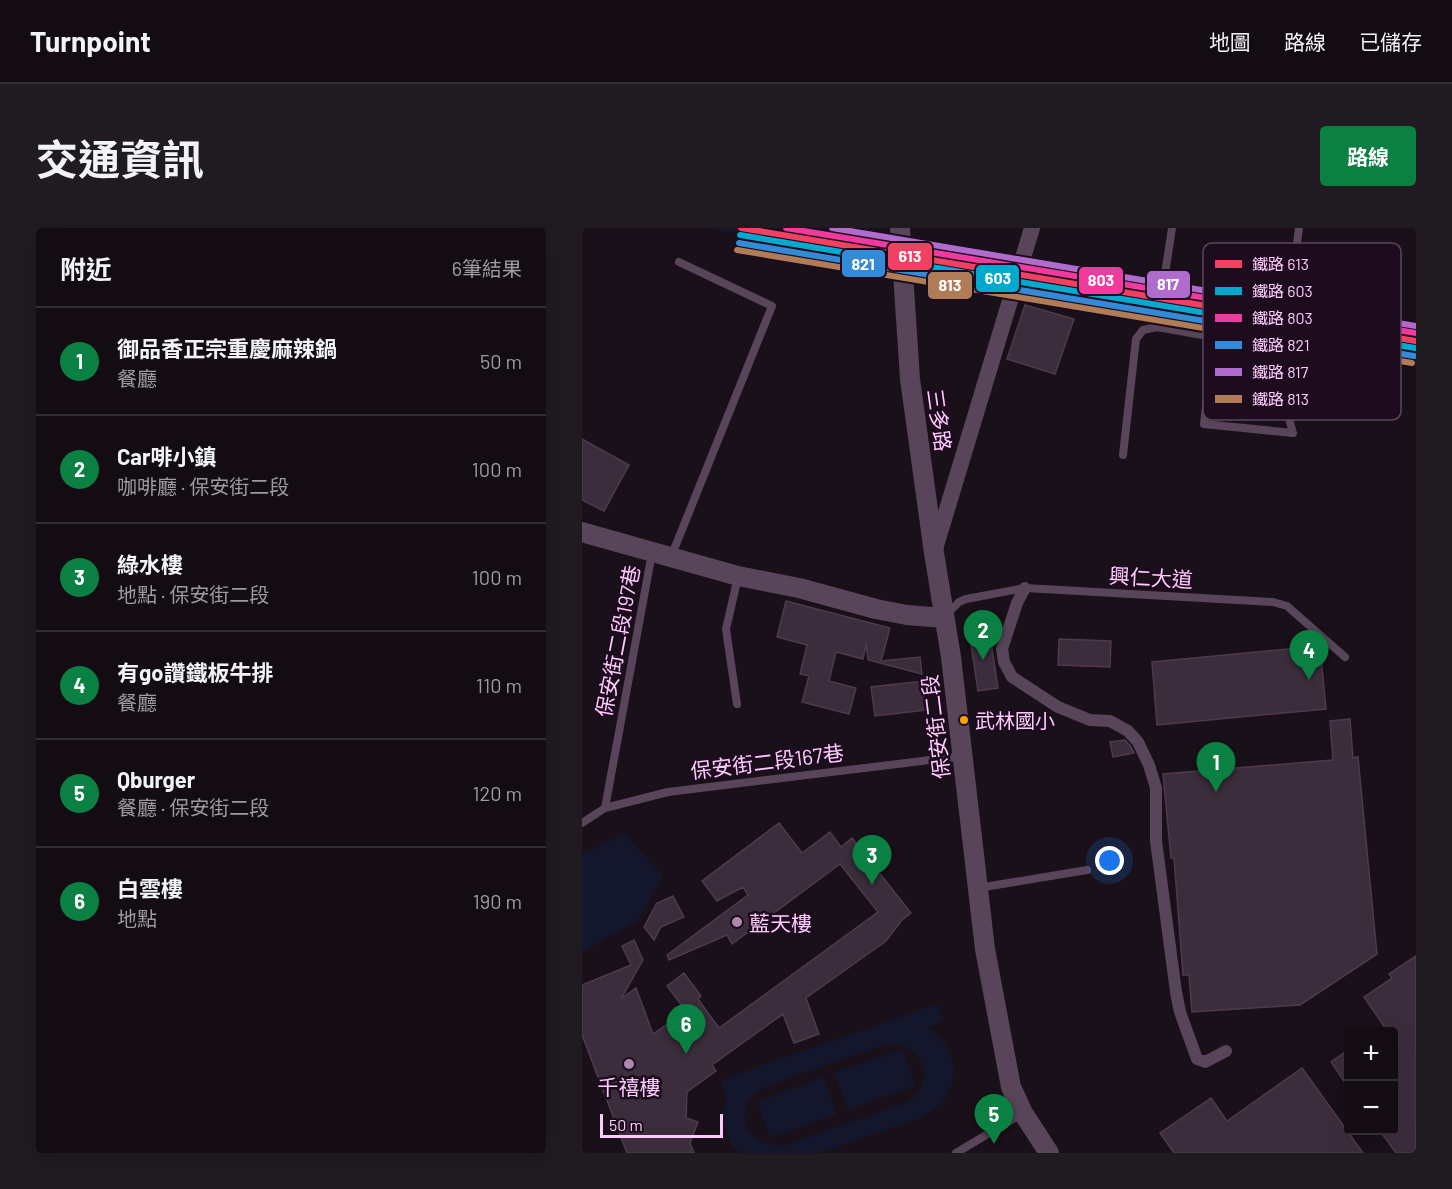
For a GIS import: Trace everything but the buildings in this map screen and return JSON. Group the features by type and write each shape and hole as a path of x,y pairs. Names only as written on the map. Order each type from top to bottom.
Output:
{"street":[{"name":"三多路","path":"900,228 910,379 944,618"},
{"path":"934,553 1032,228"},
{"path":"595,536 738,576 799,588 886,611 944,618"},
{"path":"1025,588 1017,603 1002,649 1004,662 1012,676 1058,707 1090,720 1110,721 1128,731 1138,742 1149,765 1156,788 1157,852 1180,1012 1197,1059 1205,1062 1226,1051"},
{"name":"保安街二段","path":"944,618 951,657 986,955 1003,1051 1011,1087 1023,1113 1049,1153"}],"lane":[{"path":"1157,327 1172,228"},
{"path":"1297,243 1299,228"},
{"name":"保安街二段197巷","path":"605,807 662,555 772,306 679,262"},
{"path":"1123,454 1136,339 1143,330 1157,327 1203,336"},
{"path":"1204,420 1204,424 1293,433 1289,420"},
{"path":"737,704 726,629 738,576"},
{"name":"興仁大道","path":"944,618 959,602 1025,588 1273,602 1287,606 1345,657"},
{"name":"保安街二段167巷","path":"582,823 605,807 668,792 963,756"},
{"path":"978,888 1088,870"},
{"path":"956,1153 1023,1113"}],"shaded area":[{"path":"705,228 869,228 878,255"},
{"path":"624,833 663,876 638,921 582,952 582,854"},
{"path":"937,1004 943,1021 927,1027 948,1048 953,1066 953,1076 947,1095 927,1115 820,1153 740,1153 734,1148 726,1132 723,1115 726,1097 721,1080","holes":["900,1044 910,1049 922,1063 924,1080 914,1096 905,1103 785,1145 772,1145 761,1141 752,1135 747,1127 746,1107 752,1097 762,1088 883,1045"]},
{"path":"902,1049 915,1086 848,1110 834,1073"},
{"path":"823,1077 837,1114 770,1138 757,1101"}],"rail line":[{"name":"613","path":"741,228 1203,305"},
{"name":"803","path":"786,228 1203,298"},
{"name":"817","path":"832,228 1203,290"},
{"name":"603","path":"740,235 1203,313"},
{"name":"821","path":"739,243 1203,321"},
{"name":"813","path":"737,250 1203,328"},
{"name":"817","path":"1401,323 1416,326"},
{"name":"803","path":"1401,330 1416,333"},
{"name":"613","path":"1401,338 1416,341"},
{"name":"603","path":"1401,346 1415,348"},
{"name":"821","path":"1401,354 1414,356"},
{"name":"813","path":"1401,361 1412,363"}],"place":[{"name":"Car啡小鎮","path":"983,660"},
{"name":"有go讚鐵板牛排","path":"1309,680"},
{"name":"武林國小","path":"964,720"},
{"name":"御品香正宗重慶麻辣鍋","path":"1216,792"},
{"name":"綠水樓","path":"872,885"},
{"name":"藍天樓","path":"737,922"},
{"name":"白雲樓","path":"686,1054"},
{"name":"千禧樓","path":"629,1064"},
{"name":"Qburger","path":"994,1144"}]}
